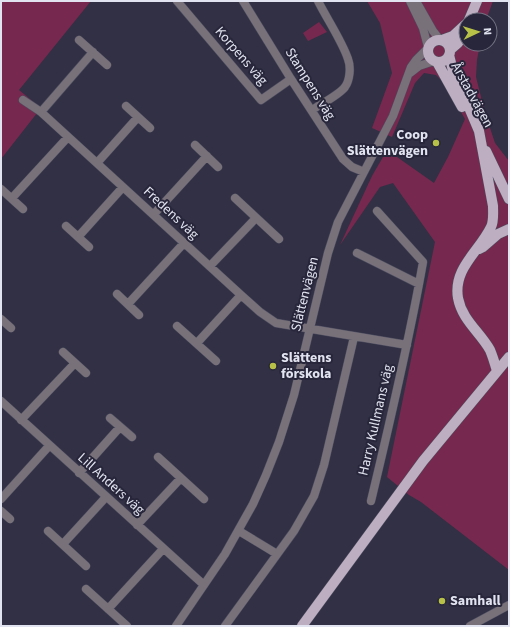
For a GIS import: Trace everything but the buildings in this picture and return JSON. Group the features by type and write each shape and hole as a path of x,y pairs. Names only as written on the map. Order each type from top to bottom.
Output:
{"main road":[{"path":"472,12 477,1"},
{"path":"458,31 453,36 433,42 428,48 429,56 435,61 444,60 458,43"},
{"path":"441,40 446,42 450,52"},
{"name":"Årstadvägen","path":"450,52 454,75 473,116 482,143"},
{"name":"Årstadvägen","path":"435,61 482,143 509,199"},
{"path":"482,143 485,166 492,194 493,217 491,226 461,271 458,282 458,299 464,315 489,349 497,371"},
{"path":"476,250 483,247 498,234 509,229"},
{"path":"302,626 423,461 509,357"}],"street":[{"name":"Korpens väg","path":"177,1 261,100 291,79"},
{"name":"Stampens väg","path":"243,1 343,159 352,167 364,172"},
{"path":"312,110 345,87 349,77 350,68 342,47 318,1"},
{"path":"410,1 423,28 428,48"},
{"path":"416,1 433,31 441,40"},
{"path":"79,40 107,65"},
{"name":"Slättenvägen","path":"176,626 238,531 266,475 279,442 294,395 328,253 338,222 393,116 405,83 410,74 411,66 428,48"},
{"path":"41,112 93,52"},
{"path":"410,74 419,66 435,61"},
{"name":"Fredens väg","path":"23,100 41,112 260,312 276,323 310,330"},
{"path":"126,106 150,128"},
{"path":"97,163 138,117"},
{"path":"12,198 68,137"},
{"path":"195,144 218,167"},
{"path":"154,214 207,156"},
{"path":"78,237 123,187"},
{"path":"1,189 23,209"},
{"path":"235,198 279,239"},
{"name":"Harry Kullmans väg","path":"371,501 407,345 423,262 377,211"},
{"path":"210,266 256,218"},
{"path":"66,226 89,247"},
{"path":"128,304 184,243"},
{"path":"357,254 419,284"},
{"path":"117,294 139,314"},
{"path":"198,343 241,295"},
{"path":"1,319 11,328"},
{"path":"177,326 198,343 216,361"},
{"path":"310,330 407,345"},
{"path":"225,626 302,518 314,496 324,465 354,337"},
{"path":"63,352 86,373"},
{"path":"22,420 75,363"},
{"name":"Lill Anders väg","path":"1,401 204,585"},
{"path":"110,418 132,437"},
{"path":"79,473 120,427"},
{"path":"1,499 49,446"},
{"path":"158,457 204,499"},
{"path":"137,525 181,478"},
{"path":"63,544 106,497"},
{"path":"1,511 10,519"},
{"path":"48,531 86,566"},
{"path":"238,531 277,554"},
{"path":"108,609 163,549"},
{"path":"86,589 126,626"},
{"path":"470,626 509,605"}],"shaded area":[{"path":"1,1 91,1 19,90 41,108 1,159"},
{"path":"367,1 493,1 489,12 458,12 458,52 478,52 476,77 485,113 495,143 509,161 509,570 387,477 435,242 393,183 380,187 340,245 372,176 387,150 434,183 448,157 465,119 444,83 436,75 424,73 415,83 392,137 372,128 392,73 380,23"},
{"path":"319,22 327,32 308,41 303,33"}],"place":[{"name":"Coop Slättenvägen","path":"436,143"},
{"name":"Slättens förskola","path":"273,366"},
{"name":"Samhall","path":"442,601"}]}
